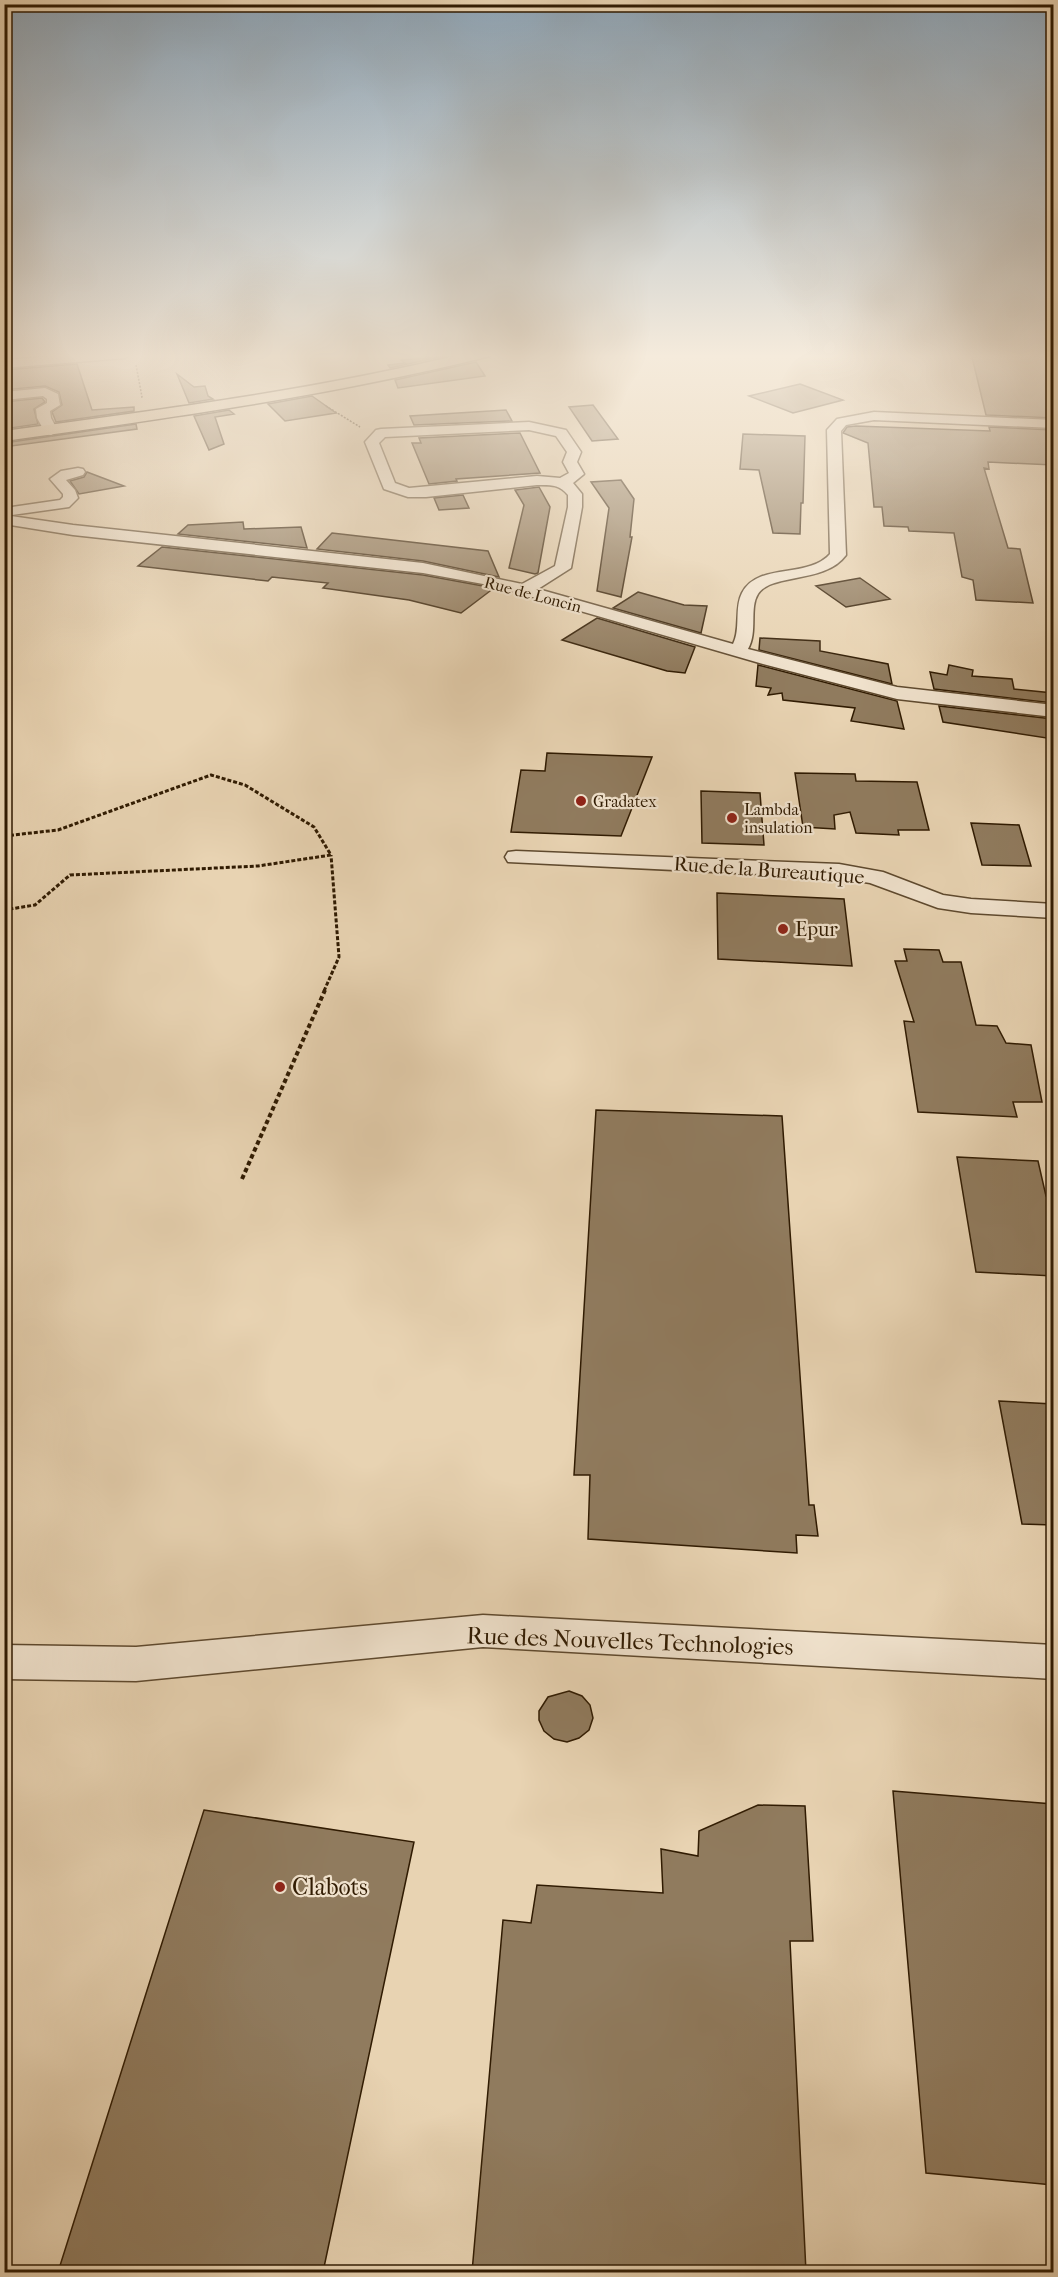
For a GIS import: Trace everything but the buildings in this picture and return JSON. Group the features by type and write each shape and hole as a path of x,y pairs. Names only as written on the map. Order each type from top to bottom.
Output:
{"street":[{"path":"378,459 389,486 410,493 458,490 477,485 564,482 577,474 570,462 571,459"},
{"path":"738,651 744,641 748,598 750,591 756,585 825,567 838,555 835,459"},
{"path":"4,513 64,504 72,498 57,479 78,472"},
{"path":"524,591 563,568 575,507 575,494 564,482"},
{"name":"Rue de Loncin","path":"4,519 73,530 423,568 524,591 897,693 1053,711"},
{"name":"Rue de la Bureautique","path":"516,857 839,871 875,877 938,901 971,906 1053,911"},
{"name":"Rue des Nouvelles Technologies","path":"4,1662 136,1664 483,1631 1053,1662"}],"path":[{"path":"4,836 58,830 211,775 245,785 314,827 331,855 339,957 242,1179"},
{"path":"4,910 35,904 70,875 258,866 331,855"}],"place":[{"name":"Gradatex","path":"581,801"},
{"name":"Lambda insulation","path":"732,818"},
{"name":"Epur","path":"783,929"},
{"name":"Clabots","path":"280,1887"}]}
